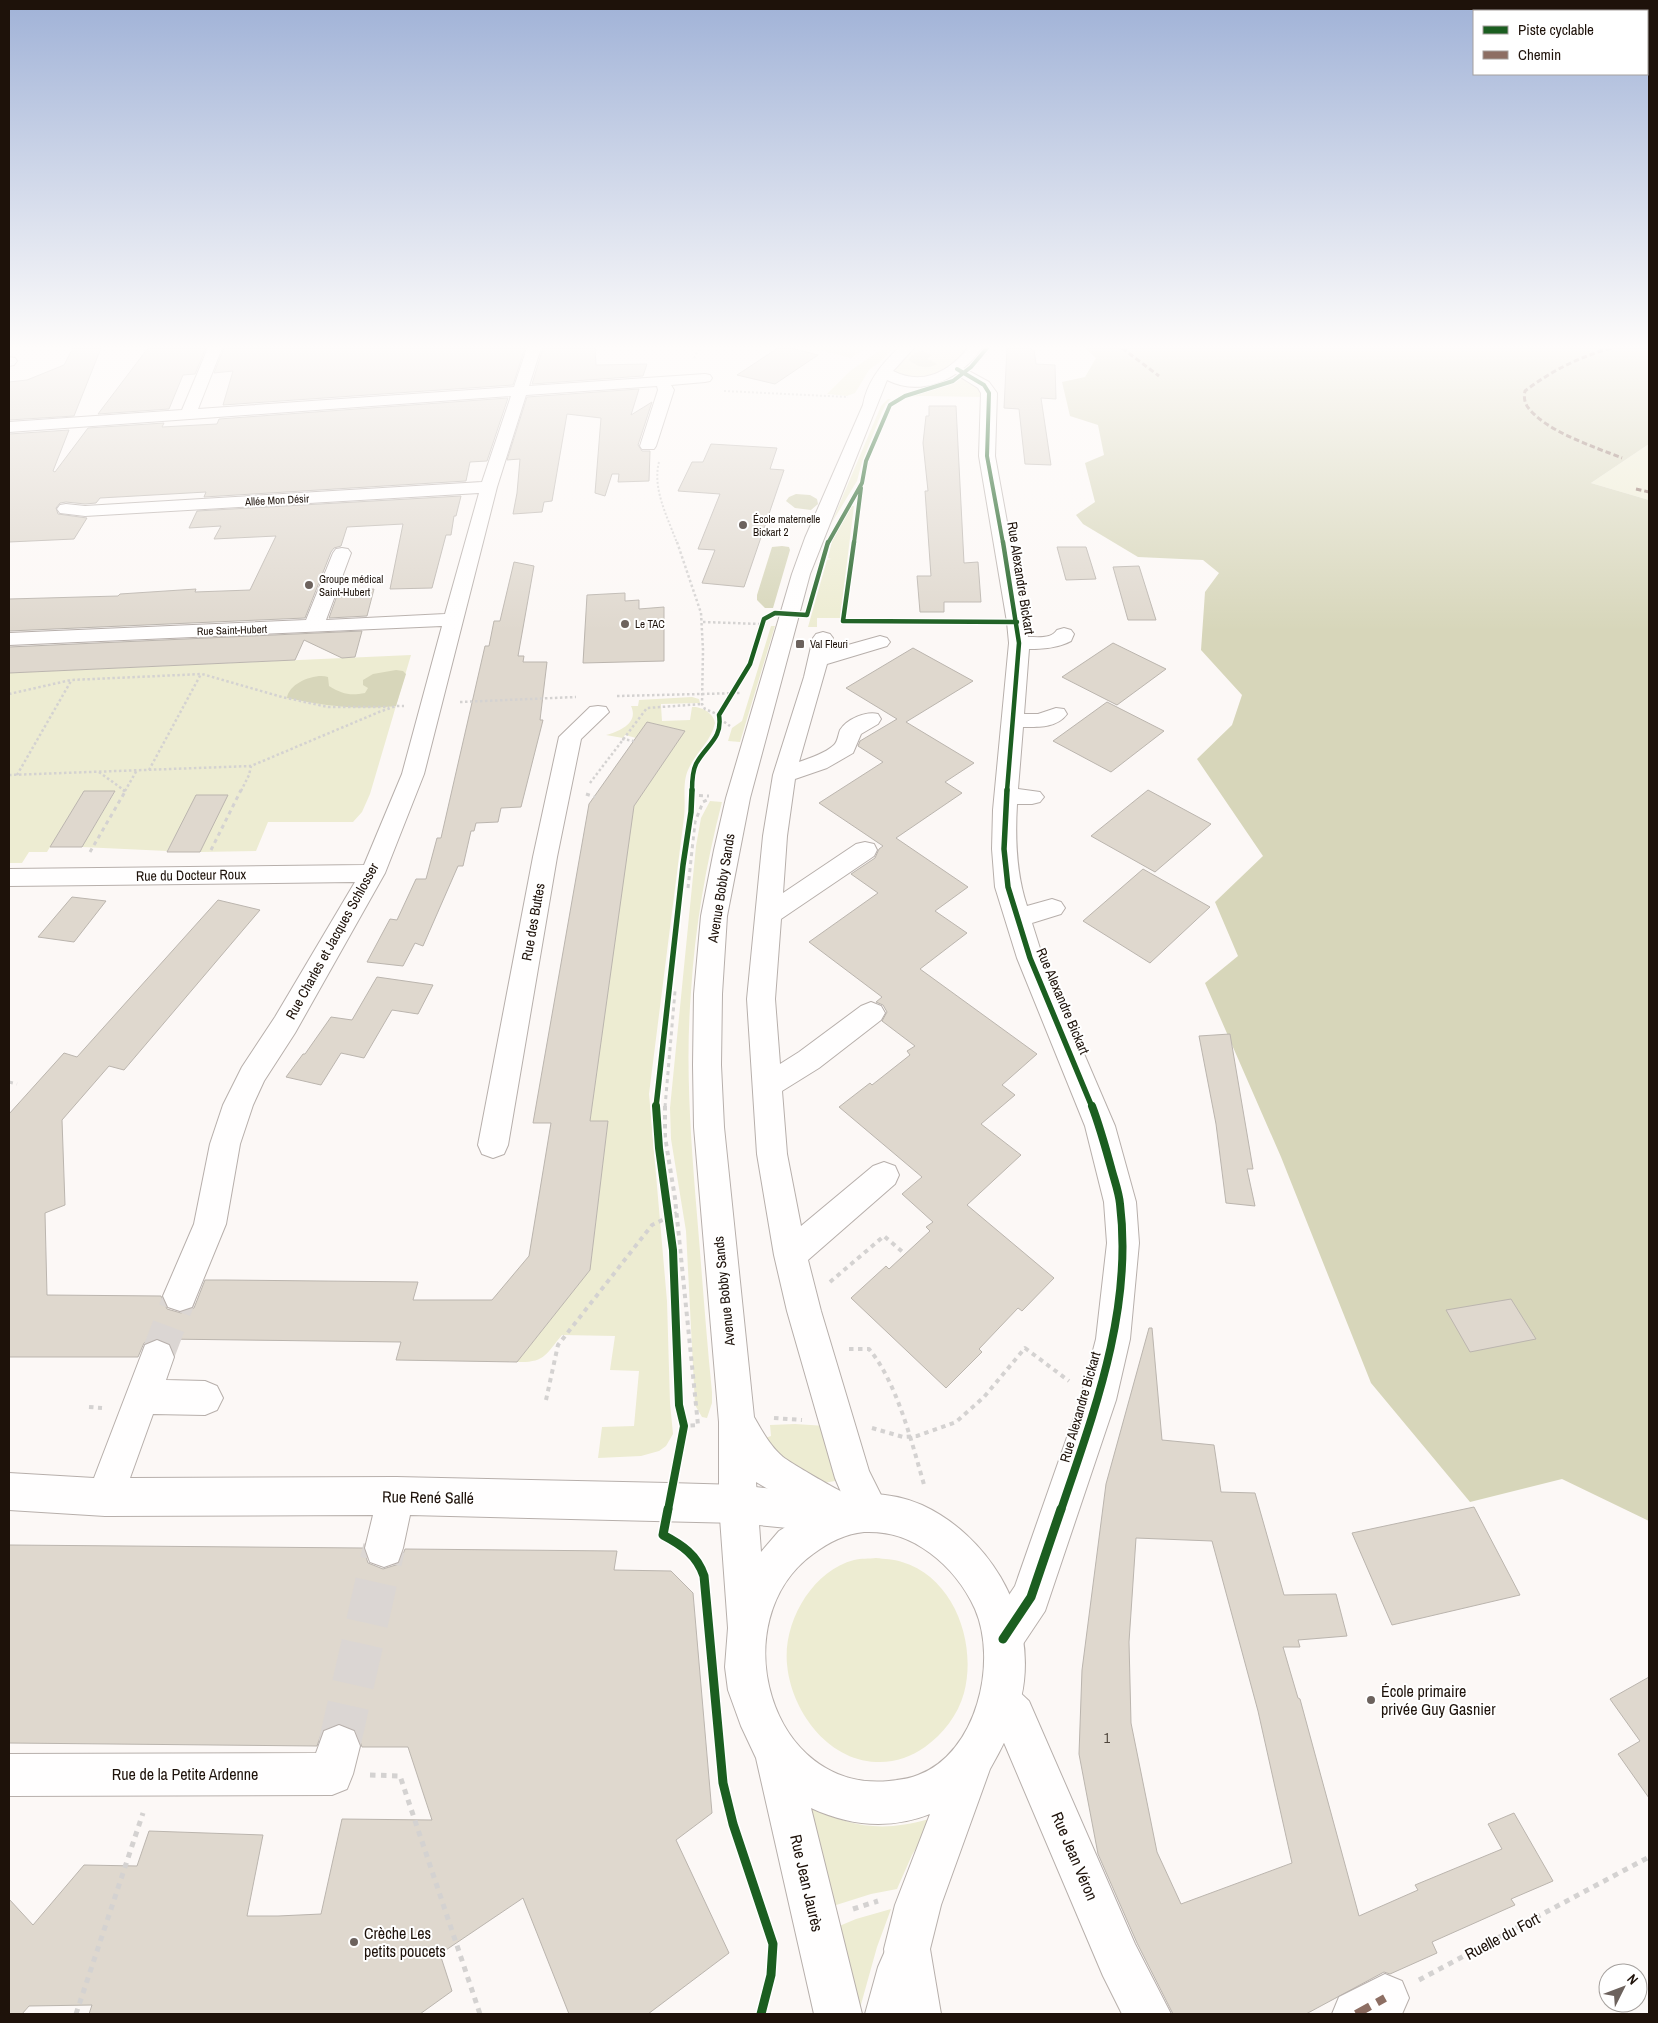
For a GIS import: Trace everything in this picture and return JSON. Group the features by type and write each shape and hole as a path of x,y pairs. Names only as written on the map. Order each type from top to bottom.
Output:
{"street":[{"name":"Rue Charles et Jacques Schlosser","path":"180,1296 212,1218 225,1144 238,1105 252,1075 285,1025 373,874 413,774 489,487 503,442"},
{"name":"Avenue Bobby Sands","path":"846,442 802,574 738,798 726,850 714,916 710,958 706,1065 718,1236 753,1421 755,1453 770,1470 782,1479 859,1514"},
{"name":"Rue Alexandre Bickart","path":"987,442 987,456 1010,576 1019,642 1012,720 1019,797 1004,849 1008,887 1030,958 1057,994 1100,1126 1120,1202 1123,1243 1120,1293 1113,1340 1098,1400 1031,1597 1003,1639"},
{"name":"Allée Mon Désir","path":"66,509 85,511 489,487"},
{"path":"314,626 342,553"},
{"name":"Rue Saint-Hubert","path":"9,639 454,620"},
{"path":"1019,642 1036,644 1056,641 1064,637 1064,634"},
{"path":"880,642 821,649 784,775 775,836 761,999 772,1154 790,1255 804,1311 853,1478 859,1514 813,1529 783,1553 760,1586 747,1626 745,1669 755,1712 776,1752 806,1781 843,1800 882,1805 921,1798 945,1785 971,1761"},
{"name":"Rue des Buttes","path":"493,1145 544,857 570,737 596,702"},
{"path":"1012,720 1041,721 1056,714"},
{"path":"784,775 819,763 845,748 851,731 870,719"},
{"path":"767,916 865,850"},
{"name":"Rue du Docteur Roux","path":"9,877 373,874"},
{"path":"174,895 193,875"},
{"path":"1017,916 1036,914 1052,908"},
{"path":"767,1086 809,1060 871,1013"},
{"path":"790,1255 884,1175"},
{"path":"105,1497 157,1357"},
{"path":"142,1397 205,1398"},
{"name":"Avenue Bobby Sands","path":"747,1626 738,1504 753,1421"},
{"name":"Rue René Sallé","path":"9,1492 105,1497 396,1496 738,1504 907,1519 941,1536 970,1562 991,1598 1003,1639 1004,1676 999,1702 981,1747 971,1761"},
{"path":"384,1548 396,1496"},
{"name":"Rue Jean Véron","path":"999,1702 1014,1716 1119,1960 1147,2014"},
{"name":"Rue Jean Jaurès","path":"776,1752 817,1924 831,2004"},
{"name":"Rue de la Petite Ardenne","path":"9,1774 156,1774 335,1760"},
{"path":"889,2014 918,1905 971,1761"},
{"path":"907,1949 917,2014"}],"path":[{"path":"659,458 656,474 657,485 672,532 693,585 702,622 702,704 705,709 722,714 730,726"},
{"path":"760,632 764,619 771,615 791,614"},
{"path":"702,622 763,624"},
{"path":"149,770 202,674"},
{"path":"9,694 71,680 202,674 282,697 328,707 375,708 432,704 596,702 702,693 748,693"},
{"path":"17,775 71,680"},
{"path":"722,714 732,692 737,686"},
{"path":"582,793 647,708 702,704"},
{"path":"9,775 251,766 396,706"},
{"path":"622,739 634,742"},
{"path":"210,851 249,775 251,766"},
{"path":"90,854 137,770"},
{"path":"98,772 126,791"},
{"path":"690,786 691,798 715,797"},
{"path":"681,884 691,812"},
{"path":"662,1047 669,990"},
{"path":"9,1082 17,1084"},
{"path":"657,1122 659,1148"},
{"path":"667,1206 670,1224"},
{"path":"546,1400 558,1345 652,1225 677,1212"},
{"path":"671,1232 673,1259"},
{"path":"823,1288 884,1236 905,1254"},
{"path":"870,1427 903,1437 917,1436 956,1422 984,1397 1025,1348 1098,1400"},
{"path":"841,1350 869,1349 882,1365 910,1436 926,1490"},
{"path":"89,1407 102,1408"},
{"path":"753,1421 803,1420"},
{"path":"682,1434 683,1423 698,1425"},
{"path":"335,1760 400,1776 480,2014"},
{"path":"76,2014 156,1774"},
{"path":"817,1924 880,1900 893,1899 918,1905"},
{"path":"770,1935 773,1944 772,1951"}],"green space":[{"path":"866,442 870,442 857,481 831,524"},
{"path":"1101,442 1649,442 1591,483 1649,500 1649,1521 1562,1479 1470,1502 1371,1383 1281,1157 1205,983 1238,956 1215,902 1263,856 1197,759 1232,725 1242,695 1201,650 1205,592 1219,573 1203,560 1138,557 1083,524 1076,515 1095,502 1085,463 1104,455"},
{"path":"1649,444 1649,500 1591,483"},
{"path":"796,494 810,495 817,499 818,504 811,510 795,508 786,501 789,497"},
{"path":"851,506 854,506 840,618 817,618 817,627 808,627 827,560 831,559 828,558 832,541"},
{"path":"772,547 789,547 790,550 773,608 765,608 757,600 757,595"},
{"path":"771,626 775,626 740,742 728,741 732,728 742,721"},
{"path":"411,655 370,794 362,812 353,822 268,822 256,851 200,852 227,795 197,795 167,851 82,847 115,792 84,791 47,852 29,852 22,863 9,863 9,673"},
{"path":"396,670 403,671 406,674 396,706 368,708 315,703 287,698 292,688 297,684 316,676 328,677 329,686 342,693 365,693 368,688 363,685 363,680 373,674"},
{"path":"692,697 699,699 700,703 661,704 662,721 690,720 692,707 696,707 710,713 715,723 710,736 691,764 686,775 684,817 649,1094 667,1301 670,1403 673,1434 666,1446 659,1451 641,1456 598,1458 602,1427 634,1426 639,1371 610,1370 615,1336 562,1335 548,1352 539,1359 517,1362 590,1270 608,1121 590,1121 634,806 685,731 647,722 636,738 625,735 623,738 606,735 622,729 630,722 633,712 631,706 638,706 639,700"},
{"path":"710,801 722,802 706,872 698,920 689,1020 693,1159 712,1392 712,1403 707,1418 702,1417 695,1405 686,1231 671,1139 670,1108 696,846 701,818"},
{"path":"770,1425 826,1426 838,1478 835,1481 824,1483 794,1470 762,1439 771,1436"},
{"path":"876,1558 902,1562 920,1570 936,1582 958,1615 964,1634 967,1654 967,1674 964,1693 958,1709 949,1723 932,1742 920,1751 902,1759 883,1762 858,1759 842,1752 827,1742 815,1730 804,1715 796,1698 787,1664 787,1648 795,1616 803,1600 813,1587 825,1575 839,1566 857,1559"},
{"path":"810,1806 840,1819 868,1826 897,1826 929,1819 927,1830 912,1855 897,1889 871,1894 833,1906"},
{"path":"891,1909 877,1947 860,2008 837,1927 856,1919"}],"building":[{"path":"9,442 64,442 53,471 55,472 77,442 493,442 487,461 470,462 466,481 204,497 206,492 100,498 96,503 85,504 66,502 60,503 56,508 58,514 87,518 74,539 9,542"},
{"path":"513,442 562,442 552,501 544,502 542,512 513,514 520,459 507,460"},
{"path":"599,442 639,442 638,445 642,451 650,451 649,481 618,482 619,474 612,474 605,496 595,493"},
{"path":"958,442 964,563 978,562 981,602 944,602 944,612 920,612 917,576 931,576 925,491 928,491 923,443"},
{"path":"1023,442 1048,442 1051,465 1025,464"},
{"path":"711,444 777,448 770,469 784,470 744,587 702,583 715,550 698,549 720,494 678,491 692,462 703,462"},
{"path":"461,496 456,516 454,516 451,535 446,535 432,588 390,589 403,524 347,527 341,546 334,548 331,552 305,618 9,631 9,599 118,596 120,594 196,589 195,592 250,590 276,536 214,539 221,526 189,528 197,511"},
{"path":"1057,547 1086,547 1096,579 1066,580"},
{"path":"514,562 534,566 518,656 524,656 523,662 547,662 540,720 543,720 521,807 501,808 498,822 476,823 474,831 471,831 463,866 458,866 423,946 415,943 403,966 367,962 390,919 397,920 416,879 426,879 437,838 441,838 485,646 489,646 494,621 500,621"},
{"path":"1139,566 1156,620 1128,620 1113,567"},
{"path":"374,589 367,616 329,618 339,590"},
{"path":"625,593 625,601 639,600 639,609 664,607 664,661 583,663 587,595"},
{"path":"362,631 355,657 342,658 304,640 295,660 9,673 9,647"},
{"path":"1113,643 1166,669 1117,705 1062,677"},
{"path":"913,648 973,681 906,722 974,763 945,782 962,793 896,838 968,887 935,911 967,933 920,969 1037,1054 1002,1085 1015,1095 981,1124 1021,1155 967,1205 1054,1278 1022,1311 1018,1308 979,1349 982,1352 946,1388 851,1298 886,1266 889,1269 930,1231 926,1227 933,1222 902,1194 922,1177 839,1107 870,1083 872,1085 910,1055 907,1051 915,1046 882,1021 887,1012 883,1005 876,1002 882,997 809,942 878,893 851,874 875,858 879,849 883,846 819,803 883,762 858,746 860,741 897,719 846,688"},
{"path":"1107,702 1164,731 1111,772 1053,741"},
{"path":"647,722 685,731 634,806 590,1121 608,1121 590,1270 517,1362 396,1360 401,1342 164,1339 164,1341 158,1338 144,1343 138,1357 9,1357 9,1114 64,1053 77,1057 218,900 260,910 124,1070 109,1066 62,1120 65,1205 45,1213 47,1295 161,1296 167,1309 181,1313 194,1308 205,1280 418,1282 413,1300 492,1300 529,1256 551,1123 533,1123 589,804"},
{"path":"1148,790 1211,824 1155,872 1091,836"},
{"path":"84,791 115,791 82,847 50,847"},
{"path":"196,795 228,795 200,852 167,852"},
{"path":"1143,869 1210,907 1150,963 1083,921"},
{"path":"72,897 106,901 74,942 38,937"},
{"path":"377,977 433,985 418,1014 392,1010 364,1058 341,1053 321,1085 286,1077 331,1017 352,1020"},
{"path":"1230,1034 1253,1169 1247,1169 1255,1206 1226,1203 1216,1124 1199,1036"},
{"path":"1511,1299 1536,1339 1470,1352 1446,1310"},
{"path":"1149,1328 1152,1328 1162,1440 1214,1445 1221,1492 1255,1493 1284,1595 1336,1594 1347,1636 1298,1640 1300,1647 1283,1647 1298,1698 1300,1699 1359,1916 1418,1890 1415,1885 1502,1849 1488,1824 1514,1813 1553,1881 1511,1899 1515,1905 1432,1942 1437,1953 1390,1974 1384,1972 1306,2014 1173,2014 1137,1943 1098,1854 1079,1754 1082,1670 1106,1484","holes":["1136,1538 1212,1541 1258,1711 1292,1863 1181,1904 1157,1852 1131,1723 1129,1642"]},
{"path":"1474,1507 1520,1595 1392,1625 1352,1533"},
{"path":"9,1545 363,1548 368,1563 383,1569 399,1564 405,1549 617,1551 614,1570 671,1571 693,1593 712,1813 676,1840 729,1953 648,2014 569,2014 523,1898 440,1954 452,1991 420,2014 89,2014 92,2005 29,2006 22,2014 9,2014 9,1899 33,1925 84,1865 137,1866 149,1831 263,1835 247,1916 278,1916 321,1914 342,1819 432,1820 408,1747 362,1747 356,1730 340,1723 323,1729 317,1746 9,1743"},
{"path":"1649,1677 1649,1798 1618,1754 1640,1741 1610,1699"}],"tunnel":[{"path":"157,1357 180,1296"},
{"path":"339,1746 384,1548"}],"marked path":[{"path":"1585,442 1622,458"},
{"path":"1636,489 1649,492"},
{"path":"1356,2014 1385,1998"}],"cycle path":[{"path":"761,2014 771,1975 773,1944 733,1824 723,1783 704,1576 693,1556 677,1542 663,1535 684,1426 679,1405 673,1250 659,1148 656,1105 683,865 691,812 692,776 696,764 717,736 721,726 719,715 750,664 764,619 775,613 807,615 829,539 862,483 866,461 874,442"},
{"path":"987,442 987,456 1017,622 1019,643 1005,810 1004,849 1008,887 1030,958 1100,1126 1120,1202 1123,1243 1113,1339 1098,1400 1031,1597 1003,1639"},
{"path":"861,488 843,621 1017,622"}],"place":[{"name":"École maternelle Bickart 2","path":"743,525"},
{"name":"Groupe médical Saint-Hubert","path":"309,585"},
{"name":"Le TAC","path":"625,624"},
{"name":"Val Fleuri","path":"800,644"},
{"name":"École primaire privée Guy Gasnier","path":"1371,1700"},
{"name":"Crèche Les petits poucets","path":"354,1942"}]}
